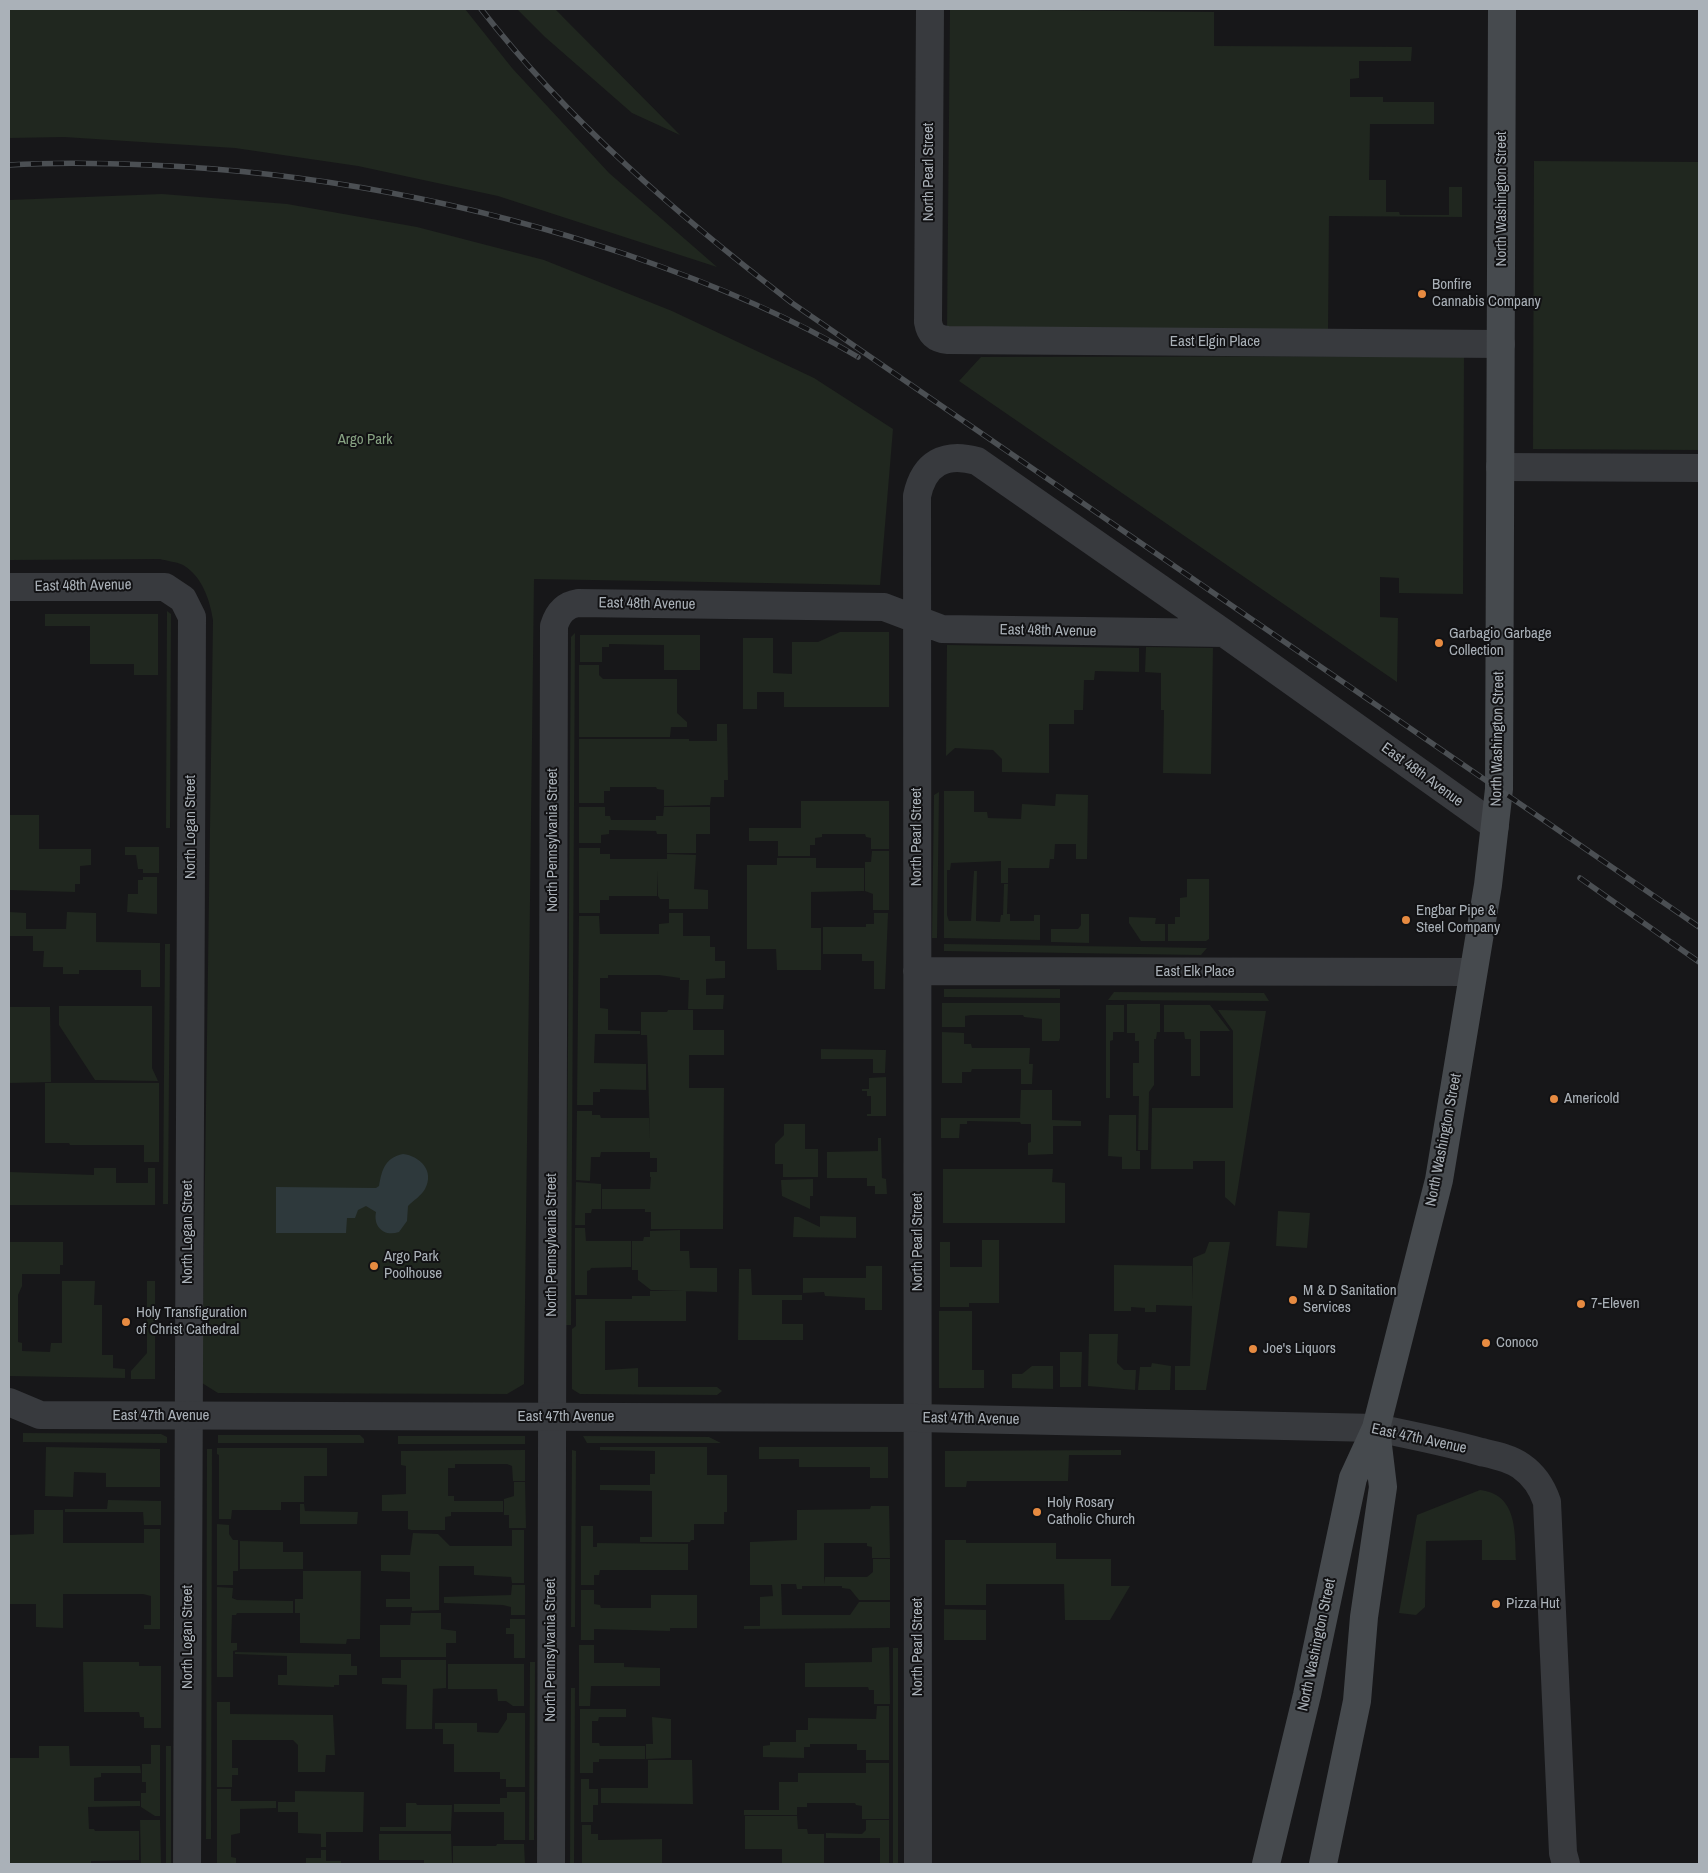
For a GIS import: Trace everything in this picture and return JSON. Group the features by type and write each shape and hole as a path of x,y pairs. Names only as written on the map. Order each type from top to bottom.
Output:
{"main road":[{"name":"North Washington Street","path":"1266,1864 1307,1695 1353,1478 1376,1428 1438,1180 1488,885 1499,789 1502,9"},
{"name":"North Washington Street","path":"1323,1864 1357,1701 1364,1617 1382,1486 1376,1428"}],"street":[{"name":"North Pearl Street","path":"930,9 928,322 932,334"},
{"name":"East Elgin Place","path":"932,334 942,340 1501,344"},
{"name":"North Pearl Street","path":"918,1864 917,496 920,482 926,471 937,462 950,458 964,457 977,461 1224,633"},
{"path":"1500,467 1699,468"},
{"name":"East 48th Avenue","path":"9,587 157,586"},
{"name":"North Logan Street","path":"157,586 171,590 183,599 192,617 187,1864"},
{"name":"East 48th Avenue","path":"554,626 561,611 578,603 884,607 942,629 1224,633 1494,826"},
{"name":"North Pennsylvania Street","path":"551,1864 554,626"},
{"name":"East Elk Place","path":"917,971 1473,972"},
{"name":"East 47th Avenue","path":"9,1402 40,1415 918,1418 1376,1428 1443,1442 1501,1457 1519,1464 1534,1476 1542,1489 1549,1517 1563,1852 1566,1864"}],"green space":[{"path":"9,9 465,9 512,68 609,173 717,267 498,196 358,166 235,148 64,137 9,138"},
{"path":"517,9 555,9 680,135 632,113 545,37"},
{"path":"950,9 1214,12 1214,46 1412,47 1411,61 1359,61 1359,78 1350,79 1350,97 1383,97 1383,102 1434,102 1434,124 1370,124 1369,180 1386,180 1386,212 1399,212 1400,215 1449,215 1449,187 1462,187 1462,217 1329,216 1328,332 947,330"},
{"path":"1534,161 1699,162 1699,450 1533,449"},
{"name":"Argo Park","path":"162,194 287,204 417,227 544,260 672,311 814,378 893,429 880,585 534,579 524,1384 507,1394 218,1393 202,1383 212,612 204,589 195,575 183,565 175,562 160,559 9,560 9,200"},
{"path":"1464,356 1463,594 1399,593 1399,578 1380,577 1380,617 1398,618 1397,682 959,381 981,357"},
{"path":"167,611 171,614 170,828 166,828"},
{"path":"45,614 158,614 158,675 134,675 134,664 90,664 90,626 45,626"},
{"path":"840,632 889,632 889,707 784,707 784,692 757,692 757,709 743,709 743,638 773,638 773,673 792,674 792,642 818,642"},
{"path":"575,633 571,1325 566,1325 571,637"},
{"path":"580,635 700,635 700,670 664,670 664,645 609,644 609,647 602,647 602,662 580,662"},
{"path":"947,645 1139,648 1139,672 1095,671 1094,680 1084,680 1083,710 1074,710 1074,724 1049,724 1049,773 1002,772 1002,759 993,750 955,748 946,756"},
{"path":"1146,647 1213,648 1211,774 1163,773 1164,710 1161,710 1161,673 1145,672"},
{"path":"579,665 599,665 599,675 603,679 677,679 677,713 687,722 687,727 671,727 670,737 579,737"},
{"path":"717,724 727,724 728,780 724,780 724,797 711,797 710,805 664,806 664,790 657,789 656,787 610,787 610,791 604,791 604,803 579,803 579,739 689,739 689,741 717,741"},
{"path":"944,791 974,791 974,812 987,812 988,818 1021,819 1022,804 1055,806 1056,794 1088,795 1087,859 1076,859 1076,844 1055,844 1054,859 1050,859 1049,868 1008,868 1008,883 1001,883 1001,861 951,863 950,870 947,870 947,915 949,921 971,921 974,871 977,871 976,921 1000,922 1001,915 1003,915 1004,884 1008,884 1007,914 1010,914 1010,921 1034,921 1034,915 1040,915 1040,940 944,938"},
{"path":"939,792 937,938 932,938 934,795"},
{"path":"801,801 889,801 889,849 871,849 871,838 866,837 865,834 822,834 822,837 815,838 815,845 810,845 810,856 778,856 778,841 749,841 749,828 801,828"},
{"path":"579,807 605,807 605,816 610,816 611,820 656,820 656,816 663,816 664,807 710,807 710,834 696,834 696,853 667,853 667,834 657,834 656,831 609,830 609,834 601,835 601,843 579,843"},
{"path":"9,815 39,815 39,849 91,849 91,865 80,866 80,884 75,884 75,892 9,890"},
{"path":"125,847 159,847 159,873 143,873 143,869 138,869 136,855 125,855"},
{"path":"579,848 600,848 600,854 610,854 610,859 667,859 667,854 696,855 694,889 708,890 708,909 669,909 669,899 660,899 658,896 658,870 657,896 609,896 609,900 600,900 600,913 579,913"},
{"path":"872,851 889,851 889,910 873,910 873,894 865,891 865,862 871,862"},
{"path":"777,858 816,858 816,868 864,868 864,891 811,892 811,928 821,928 821,970 777,970 776,949 747,949 747,865 777,865"},
{"path":"143,877 157,877 157,914 127,912 128,894 138,894 138,880 143,880"},
{"path":"1187,879 1209,879 1209,939 1206,941 1168,941 1168,924 1175,924 1175,917 1180,917 1180,898 1187,897"},
{"path":"9,912 26,913 26,929 66,929 67,912 96,913 96,942 160,943 160,987 141,987 141,970 79,970 79,974 63,974 63,967 43,967 44,951 33,951 33,936 9,936"},
{"path":"669,913 683,913 683,936 710,936 710,947 715,947 715,961 725,961 725,978 706,979 706,995 724,995 723,1009 688,1009 689,980 659,975 608,975 608,978 600,978 600,1008 608,1009 608,1030 640,1031 640,1034 595,1034 594,1063 646,1064 646,1090 600,1089 600,1092 593,1092 593,1105 577,1105 579,916 599,916 600,934 659,934 659,924 669,923"},
{"path":"874,913 888,913 885,989 874,989 874,961 862,961 862,954 823,954 823,927 866,927 866,924 874,924"},
{"path":"1081,914 1089,914 1089,943 1051,942 1051,929 1078,929 1081,925"},
{"path":"1129,917 1156,918 1155,924 1165,924 1165,941 1141,941 1129,923"},
{"path":"165,944 170,944 168,1204 163,1204"},
{"path":"944,944 1207,948 1201,955 944,951"},
{"path":"944,989 1060,989 1060,998 944,997"},
{"path":"1114,992 1264,993 1269,1001 1108,1000"},
{"path":"942,1003 1060,1003 1060,1038 1059,1041 1042,1041 1042,1019 1024,1017 1023,1015 971,1015 965,1016 965,1027 942,1027"},
{"path":"1127,1004 1160,1004 1160,1032 1157,1032 1156,1039 1154,1039 1154,1085 1149,1092 1148,1150 1138,1150 1139,1096 1133,1096 1133,1063 1139,1063 1139,1041 1135,1041 1135,1033 1127,1033"},
{"path":"1106,1005 1124,1005 1124,1032 1113,1032 1113,1040 1110,1041 1110,1098 1106,1098"},
{"path":"1164,1005 1210,1005 1230,1031 1200,1031 1200,1076 1191,1076 1191,1039 1185,1039 1184,1032 1164,1032"},
{"path":"59,1006 152,1006 152,1068 158,1081 95,1080 59,1025"},
{"path":"9,1007 50,1007 51,1082 9,1083"},
{"path":"693,1010 693,1030 724,1030 724,1055 689,1055 689,1088 724,1088 723,1229 651,1229 651,1212 645,1212 645,1209 602,1209 602,1189 650,1189 650,1172 657,1172 657,1158 650,1158 650,1152 601,1152 600,1157 591,1157 590,1181 576,1180 577,1111 592,1111 592,1115 600,1115 601,1118 649,1118 650,1139 647,1035 641,1035 641,1012"},
{"path":"1218,1010 1266,1011 1235,1206 1225,1197 1225,1161 1193,1161 1193,1169 1151,1169 1152,1108 1233,1108 1233,1031"},
{"path":"942,1032 964,1033 964,1044 971,1044 972,1048 1030,1048 1029,1064 1033,1064 1032,1084 1021,1084 1021,1069 972,1069 971,1072 962,1072 962,1083 942,1083"},
{"path":"821,1049 886,1050 885,1073 873,1073 873,1059 821,1059"},
{"path":"886,1077 886,1116 867,1116 867,1114 871,1114 871,1096 867,1096 867,1091 862,1091 862,1089 869,1089 869,1078"},
{"path":"45,1083 159,1083 159,1162 144,1162 144,1145 45,1143"},
{"path":"1021,1090 1052,1090 1052,1120 1081,1121 1081,1126 1053,1126 1053,1154 1028,1155 1028,1143 1031,1142 1031,1124 1021,1124 1020,1122 967,1121 967,1124 960,1124 959,1138 941,1138 941,1118 1020,1118"},
{"path":"1109,1115 1136,1115 1136,1151 1140,1151 1140,1169 1122,1169 1122,1157 1108,1156"},
{"path":"784,1124 805,1124 805,1149 818,1149 818,1177 783,1177 783,1164 775,1164 775,1144 784,1135"},
{"path":"878,1138 881,1138 882,1178 886,1179 887,1194 875,1194 875,1186 867,1186 867,1178 827,1178 827,1152 878,1151"},
{"path":"94,1168 116,1168 116,1183 148,1183 148,1168 155,1168 155,1205 9,1205 9,1172 94,1175"},
{"path":"943,1169 1053,1169 1052,1182 1065,1183 1065,1223 943,1223"},
{"path":"813,1179 813,1196 810,1196 810,1209 782,1196 781,1180"},
{"path":"576,1182 601,1184 601,1209 592,1209 591,1213 585,1213 585,1225 575,1225"},
{"path":"1278,1211 1310,1213 1307,1248 1276,1246"},
{"path":"820,1216 856,1217 856,1238 793,1237 794,1217 799,1217 820,1227"},
{"path":"575,1228 585,1228 586,1241 631,1241 631,1267 591,1268 587,1271 587,1295 575,1295"},
{"path":"680,1230 680,1251 689,1251 690,1268 717,1268 717,1292 651,1290 638,1280 638,1270 632,1270 632,1241 643,1241 644,1237 650,1237 650,1231"},
{"path":"982,1240 999,1240 999,1303 969,1303 969,1307 940,1307 940,1242 950,1242 950,1267 982,1267"},
{"path":"9,1242 63,1242 63,1265 60,1265 60,1274 22,1274 22,1286 18,1295 18,1342 22,1343 22,1351 50,1352 51,1343 62,1343 62,1281 95,1281 94,1305 102,1305 102,1355 113,1355 113,1368 125,1369 125,1378 9,1376"},
{"path":"1209,1242 1230,1242 1206,1390 1175,1390 1175,1366 1190,1366 1192,1306 1156,1305 1156,1312 1145,1312 1145,1308 1131,1307 1131,1311 1114,1311 1114,1265 1192,1266 1192,1299 1193,1258 1205,1253"},
{"path":"866,1266 882,1266 882,1310 865,1310 865,1298 825,1296 824,1292 803,1293 803,1278 866,1278"},
{"path":"739,1269 751,1269 752,1295 802,1295 802,1300 782,1300 782,1324 803,1324 803,1340 738,1340"},
{"path":"147,1281 155,1281 155,1379 131,1379 131,1371 147,1353"},
{"path":"650,1291 686,1291 686,1321 605,1321 605,1370 638,1368 638,1387 717,1387 722,1391 717,1395 580,1394 572,1389 572,1329 576,1326 576,1299 632,1299 632,1296 650,1296"},
{"path":"939,1311 972,1311 972,1370 984,1370 984,1388 939,1388"},
{"path":"1089,1334 1118,1334 1117,1363 1124,1370 1136,1370 1135,1390 1088,1386"},
{"path":"1060,1352 1082,1352 1081,1387 1060,1387"},
{"path":"1152,1363 1171,1366 1170,1390 1138,1390 1140,1367 1151,1367"},
{"path":"1032,1366 1053,1366 1053,1389 1012,1388 1012,1374 1022,1374"},
{"path":"23,1433 161,1434 167,1437 167,1443 23,1442"},
{"path":"218,1435 360,1435 364,1439 364,1443 218,1443"},
{"path":"398,1436 525,1436 525,1444 398,1444"},
{"path":"583,1436 709,1437 721,1443 587,1443"},
{"path":"46,1447 160,1449 160,1487 106,1487 106,1473 74,1472 73,1497 45,1496"},
{"path":"600,1447 707,1447 707,1475 727,1475 727,1512 724,1512 724,1524 694,1524 694,1540 690,1542 640,1542 640,1537 652,1537 652,1491 600,1490 600,1485 650,1485 650,1474 655,1474 655,1451 600,1450"},
{"path":"759,1447 888,1447 888,1478 870,1478 870,1467 799,1467 799,1459 759,1459"},
{"path":"217,1448 327,1448 327,1476 304,1476 304,1502 281,1502 281,1510 232,1510 231,1519 219,1519 219,1455 217,1454"},
{"path":"207,1449 212,1449 211,1839 206,1839"},
{"path":"525,1450 525,1481 513,1481 512,1466 507,1464 455,1464 455,1468 448,1468 448,1496 454,1496 454,1501 503,1501 503,1512 451,1512 451,1516 445,1517 445,1530 411,1530 408,1529 408,1511 382,1511 382,1495 406,1494 406,1466 401,1465 401,1451"},
{"path":"572,1450 576,1451 575,1627 571,1627"},
{"path":"1121,1450 1121,1455 1069,1455 1068,1481 967,1481 966,1487 945,1487 945,1451"},
{"path":"514,1482 525,1482 526,1528 509,1528 509,1515 504,1515 504,1499 514,1496"},
{"path":"1480,1490 1492,1493 1507,1506 1514,1526 1516,1560 1482,1560 1482,1540 1426,1541 1425,1607 1416,1615 1399,1613 1417,1515"},
{"path":"108,1500 161,1501 161,1525 144,1525 143,1512 65,1512 65,1509 107,1509"},
{"path":"300,1504 304,1504 305,1511 358,1512 357,1524 300,1524"},
{"path":"871,1506 889,1506 890,1558 872,1558 872,1547 867,1546 867,1543 824,1543 824,1584 825,1577 867,1577 873,1572 873,1559 890,1559 890,1600 859,1600 850,1589 842,1588 842,1586 802,1586 802,1589 797,1589 796,1584 781,1584 782,1615 850,1615 859,1602 890,1602 890,1628 744,1629 744,1626 760,1626 760,1597 773,1596 772,1585 750,1585 750,1542 797,1540 797,1510 870,1509"},
{"path":"34,1510 63,1510 63,1543 144,1543 144,1529 160,1529 160,1629 144,1629 144,1625 151,1625 151,1596 143,1594 63,1594 63,1628 36,1627 36,1604 9,1604 9,1535 34,1534"},
{"path":"217,1524 229,1525 229,1534 233,1540 238,1540 238,1571 233,1571 233,1585 217,1585"},
{"path":"581,1526 593,1526 593,1547 597,1547 597,1543 688,1544 688,1570 600,1570 599,1575 594,1575 594,1585 581,1585"},
{"path":"512,1530 524,1530 524,1583 512,1583 511,1577 474,1575 474,1566 439,1566 439,1610 412,1611 412,1607 386,1607 386,1599 410,1599 410,1572 381,1571 381,1555 410,1555 413,1533 438,1534 450,1546 512,1546"},
{"path":"945,1540 966,1540 966,1543 1056,1543 1056,1559 1111,1559 1111,1586 1130,1586 1110,1620 1065,1620 1064,1584 986,1584 986,1605 945,1605"},
{"path":"240,1541 283,1542 283,1552 303,1552 303,1569 240,1569"},
{"path":"303,1571 361,1571 360,1639 347,1639 346,1644 300,1643 300,1613 295,1613 295,1599 303,1599"},
{"path":"512,1585 525,1585 525,1615 511,1615 511,1607 503,1605 444,1603 444,1597 511,1595"},
{"path":"217,1587 233,1588 232,1598 237,1600 293,1601 293,1613 237,1613 232,1615 231,1643 237,1643 237,1650 233,1651 233,1677 217,1677"},
{"path":"581,1590 594,1590 594,1604 600,1605 601,1608 651,1608 651,1595 697,1595 697,1628 670,1628 670,1631 594,1629 594,1640 581,1640"},
{"path":"944,1609 986,1610 986,1640 944,1640"},
{"path":"411,1613 441,1613 441,1629 456,1631 456,1643 446,1643 446,1657 380,1657 380,1625 410,1625"},
{"path":"510,1619 525,1619 525,1658 514,1658 514,1634 506,1634 506,1628 510,1628"},
{"path":"579,1645 594,1645 594,1663 624,1663 624,1667 660,1668 660,1686 591,1686 590,1706 579,1706"},
{"path":"889,1647 890,1704 874,1704 874,1690 869,1690 868,1687 805,1687 805,1663 872,1662 872,1648"},
{"path":"893,1648 898,1648 898,1864 893,1864"},
{"path":"235,1652 351,1654 351,1666 357,1666 357,1675 339,1675 339,1685 334,1685 334,1687 278,1685 278,1675 287,1675 287,1656 235,1654"},
{"path":"401,1660 446,1660 446,1688 433,1689 432,1729 406,1729 407,1685 382,1684 382,1678 401,1678"},
{"path":"83,1662 139,1662 139,1666 161,1666 161,1728 144,1728 144,1717 140,1717 139,1712 84,1712"},
{"path":"530,1662 535,1662 534,1840 529,1840"},
{"path":"448,1664 524,1664 524,1706 513,1706 506,1701 498,1701 497,1689 448,1689"},
{"path":"571,1688 575,1688 574,1864 570,1864"},
{"path":"217,1702 230,1702 230,1714 333,1715 335,1755 326,1755 325,1772 298,1772 298,1745 293,1740 232,1740 232,1768 238,1768 238,1775 232,1775 232,1787 217,1787"},
{"path":"877,1706 889,1706 889,1760 866,1760 866,1750 857,1750 857,1744 810,1744 810,1747 804,1747 804,1758 763,1757 763,1746 770,1745 770,1742 796,1742 796,1730 808,1730 808,1718 876,1719"},
{"path":"580,1709 626,1709 626,1717 599,1717 598,1721 592,1721 592,1743 599,1743 600,1746 645,1746 645,1759 599,1759 599,1762 593,1762 593,1773 580,1773"},
{"path":"507,1713 525,1713 525,1787 506,1787 506,1779 500,1779 500,1772 454,1772 454,1744 443,1744 443,1729 435,1729 435,1723 477,1723 477,1732 498,1733 507,1719"},
{"path":"652,1717 671,1719 671,1758 646,1759 646,1744 653,1744"},
{"path":"151,1745 160,1745 160,1816 155,1816 141,1807 141,1793 146,1793 146,1782 142,1782 142,1764 151,1764"},
{"path":"39,1746 69,1746 70,1766 140,1766 141,1773 101,1773 101,1777 94,1778 94,1801 140,1801 140,1806 88,1807 89,1829 94,1829 95,1831 139,1831 139,1860 91,1861 91,1864 9,1864 9,1758 39,1758"},
{"path":"166,1746 171,1746 171,1864 166,1864"},
{"path":"648,1760 692,1760 693,1804 601,1803 601,1788 648,1788"},
{"path":"866,1763 889,1763 889,1819 862,1819 862,1806 855,1803 807,1803 807,1807 797,1807 797,1815 744,1815 744,1810 779,1810 779,1782 798,1782 798,1773 866,1773"},
{"path":"581,1779 589,1779 589,1789 598,1789 598,1805 593,1805 593,1822 581,1822"},
{"path":"217,1789 231,1789 231,1801 276,1801 276,1808 240,1809 240,1833 231,1835 231,1857 236,1858 236,1864 217,1864"},
{"path":"295,1791 364,1792 363,1832 326,1832 326,1847 321,1847 321,1834 298,1833 298,1812 278,1812 278,1802 295,1802"},
{"path":"507,1792 525,1792 525,1840 504,1840 504,1812 454,1812 454,1804 500,1804 500,1798 507,1798"},
{"path":"406,1803 416,1803 417,1805 452,1805 451,1831 380,1831 380,1827 406,1827"},
{"path":"745,1816 797,1816 798,1829 807,1829 808,1834 824,1834 824,1864 782,1864 782,1849 745,1849"},
{"path":"140,1820 160,1820 161,1864 141,1864"},
{"path":"866,1820 889,1820 889,1864 880,1864 880,1838 826,1838 826,1833 862,1834 866,1830"},
{"path":"582,1825 591,1825 591,1834 598,1834 598,1840 662,1839 662,1864 582,1864"},
{"path":"379,1834 451,1834 452,1863 424,1863 424,1860 379,1860"},
{"path":"497,1844 524,1844 525,1864 453,1864 453,1846 496,1846"},
{"path":"321,1850 326,1850 326,1861 341,1861 341,1864 306,1864 306,1858 321,1858"}],"shaded area":[{"path":"403,1154 415,1158 424,1165 427,1171 428,1182 425,1189 408,1206 407,1221 399,1232 389,1233 381,1230 376,1222 376,1212 366,1206 358,1210 355,1218 347,1218 346,1233 276,1233 276,1187 376,1188 379,1186 381,1174 388,1161"}],"railway":[{"path":"481,9 515,51 551,90 627,166 667,202 792,303 1699,927"},
{"path":"9,165 97,163 211,169 332,183 452,206 570,236 687,276 774,313 831,341 858,357"},
{"path":"1580,878 1699,962"}],"place":[{"name":"Bonfire Cannabis Company","path":"1422,294"},
{"name":"Garbagio Garbage Collection","path":"1439,643"},
{"name":"Engbar Pipe & Steel Company","path":"1406,920"},
{"name":"Americold","path":"1554,1099"},
{"name":"Argo Park Poolhouse","path":"374,1266"},
{"name":"M & D Sanitation Services","path":"1293,1300"},
{"name":"7-Eleven","path":"1581,1304"},
{"name":"Holy Transfiguration of Christ Cathedral","path":"126,1322"},
{"name":"Conoco","path":"1486,1343"},
{"name":"Joe's Liquors","path":"1253,1349"},
{"name":"Holy Rosary Catholic Church","path":"1037,1512"},
{"name":"Pizza Hut","path":"1496,1604"}]}
